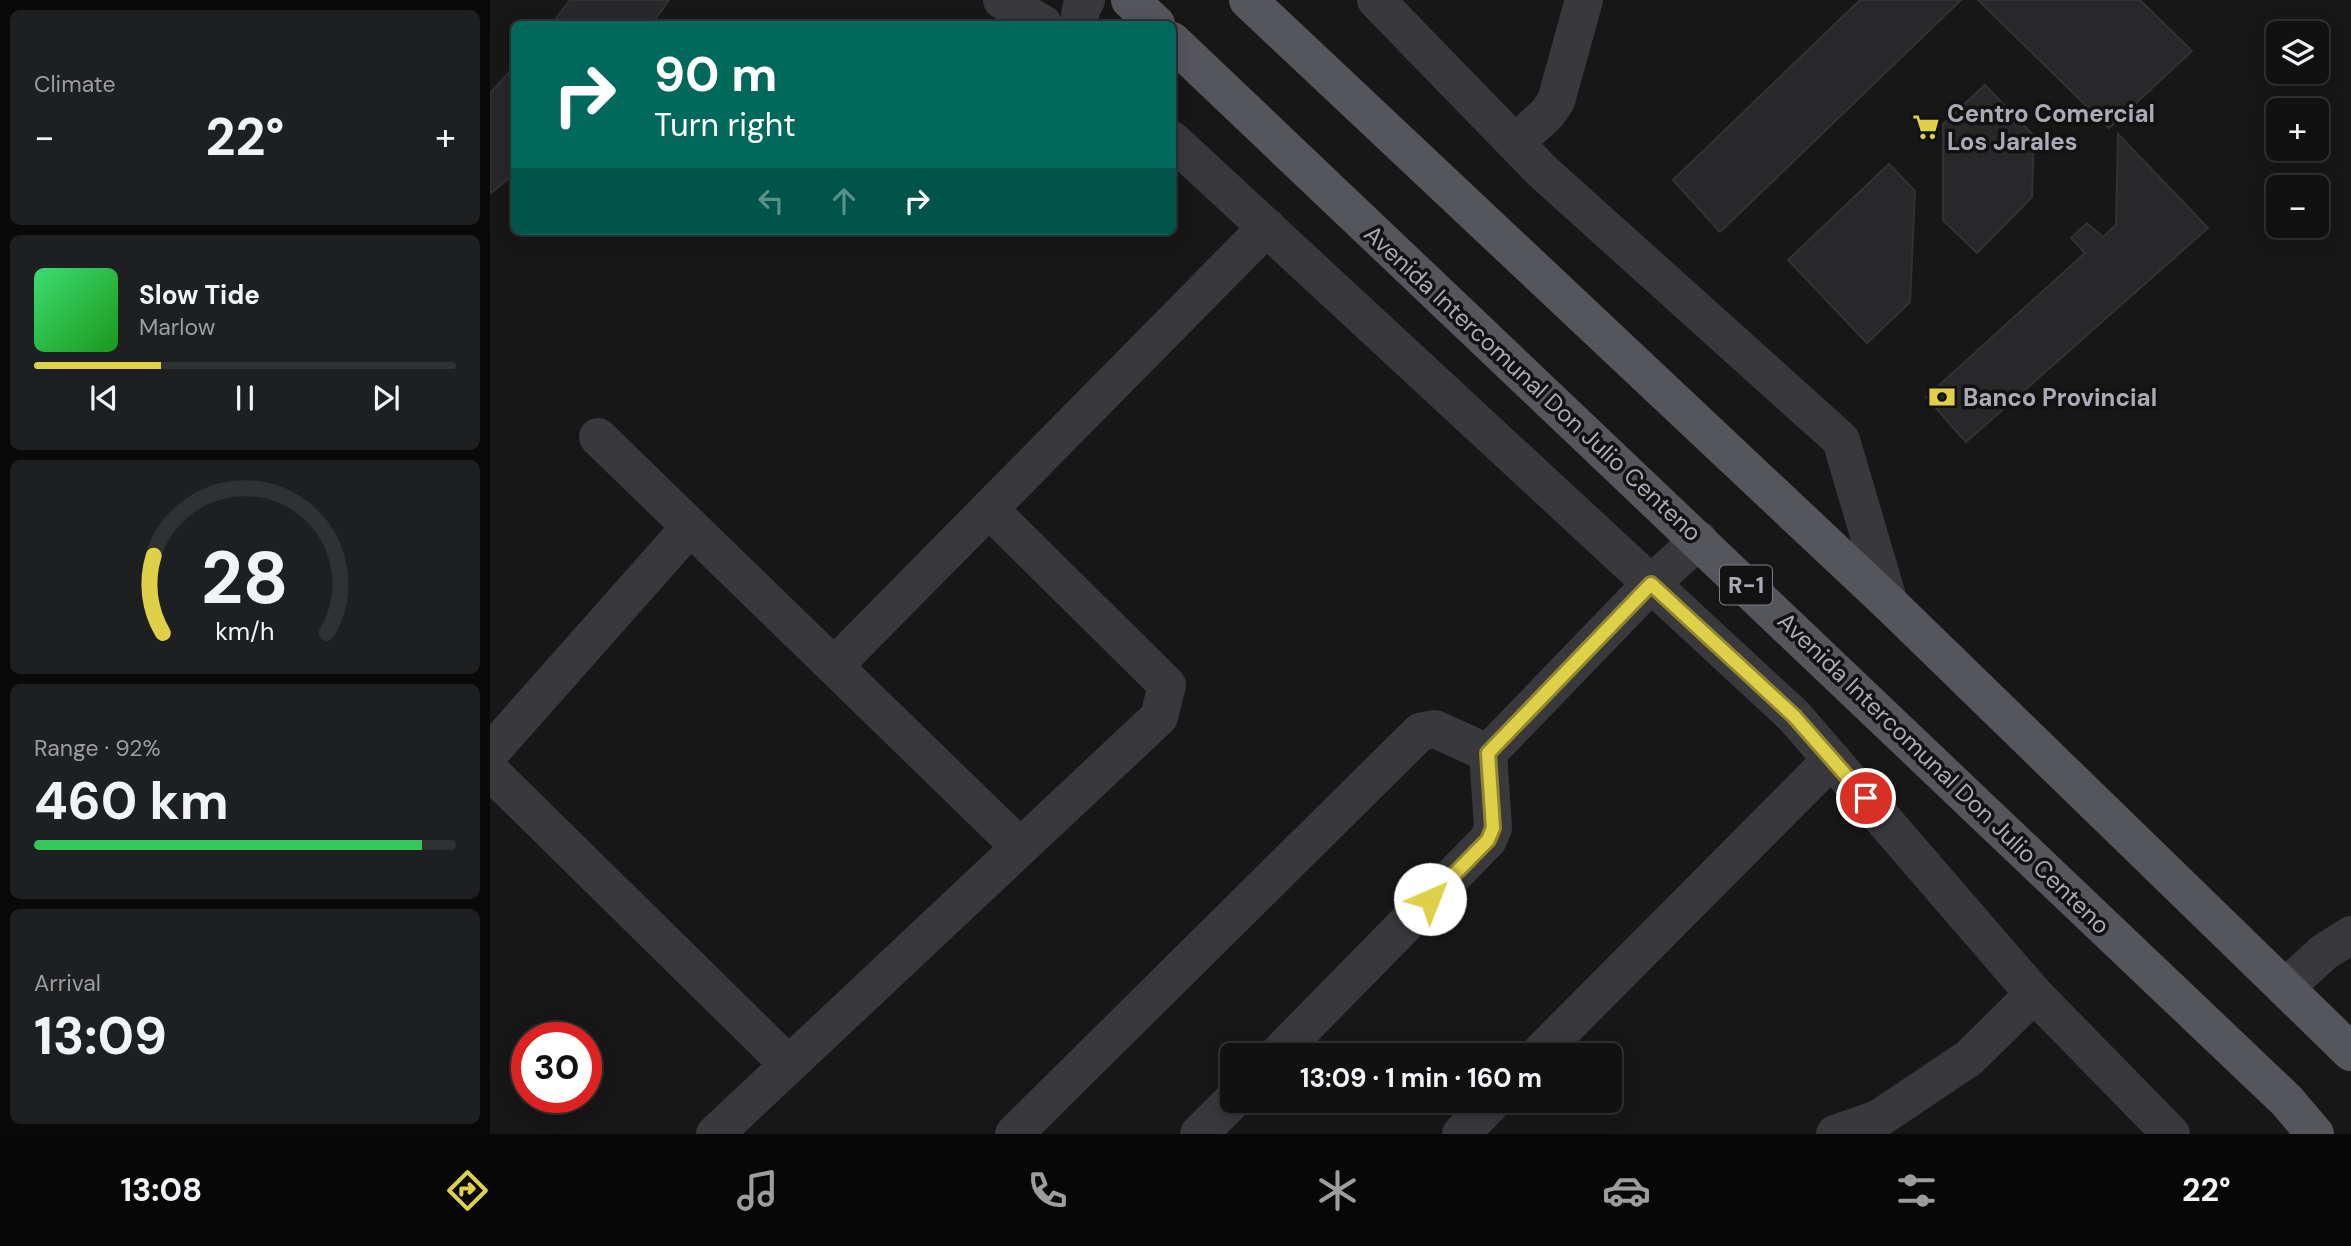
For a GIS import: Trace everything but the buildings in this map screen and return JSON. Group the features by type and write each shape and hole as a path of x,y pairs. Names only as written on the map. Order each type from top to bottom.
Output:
{"main road":[{"path":"1130,0 1153,21"},
{"path":"1248,0 1889,603 2351,1052"},
{"name":"Avenida Intercomunal Don Julio Centeno","path":"1176,45 2286,1100 2315,1134"}],"street":[{"path":"1002,0 1038,21"},
{"path":"1079,21 1086,0"},
{"path":"1376,0 1542,171 1841,440 1889,603"},
{"path":"1515,143 1547,114 1556,102 1584,0"},
{"path":"1176,144 1794,716 2034,994 2171,1134"},
{"path":"834,666 1267,227"},
{"path":"598,437 1020,847"},
{"path":"715,1134 1159,717 1167,685 989,509"},
{"path":"490,753 690,527"},
{"path":"1289,1043 1488,840 1493,828 1488,753 1651,584 1699,540"},
{"path":"1014,1134 1420,732 1435,729 1488,753"},
{"path":"1550,1043 1832,759"},
{"path":"490,771 789,1064"},
{"path":"2285,988 2324,952 2351,935"},
{"path":"1835,1134 1878,1119 1969,1058 2034,994"},
{"path":"1199,1134 1220,1113"},
{"path":"1461,1134 1481,1113"}],"place":[{"name":"Centro Comercial Los Jarales","path":"1926,127"},
{"name":"Banco Provincial","path":"1942,397"}],"route":[{"path":"1430,899 1488,840 1493,828 1488,753 1651,584 1794,716 1866,798"}]}
